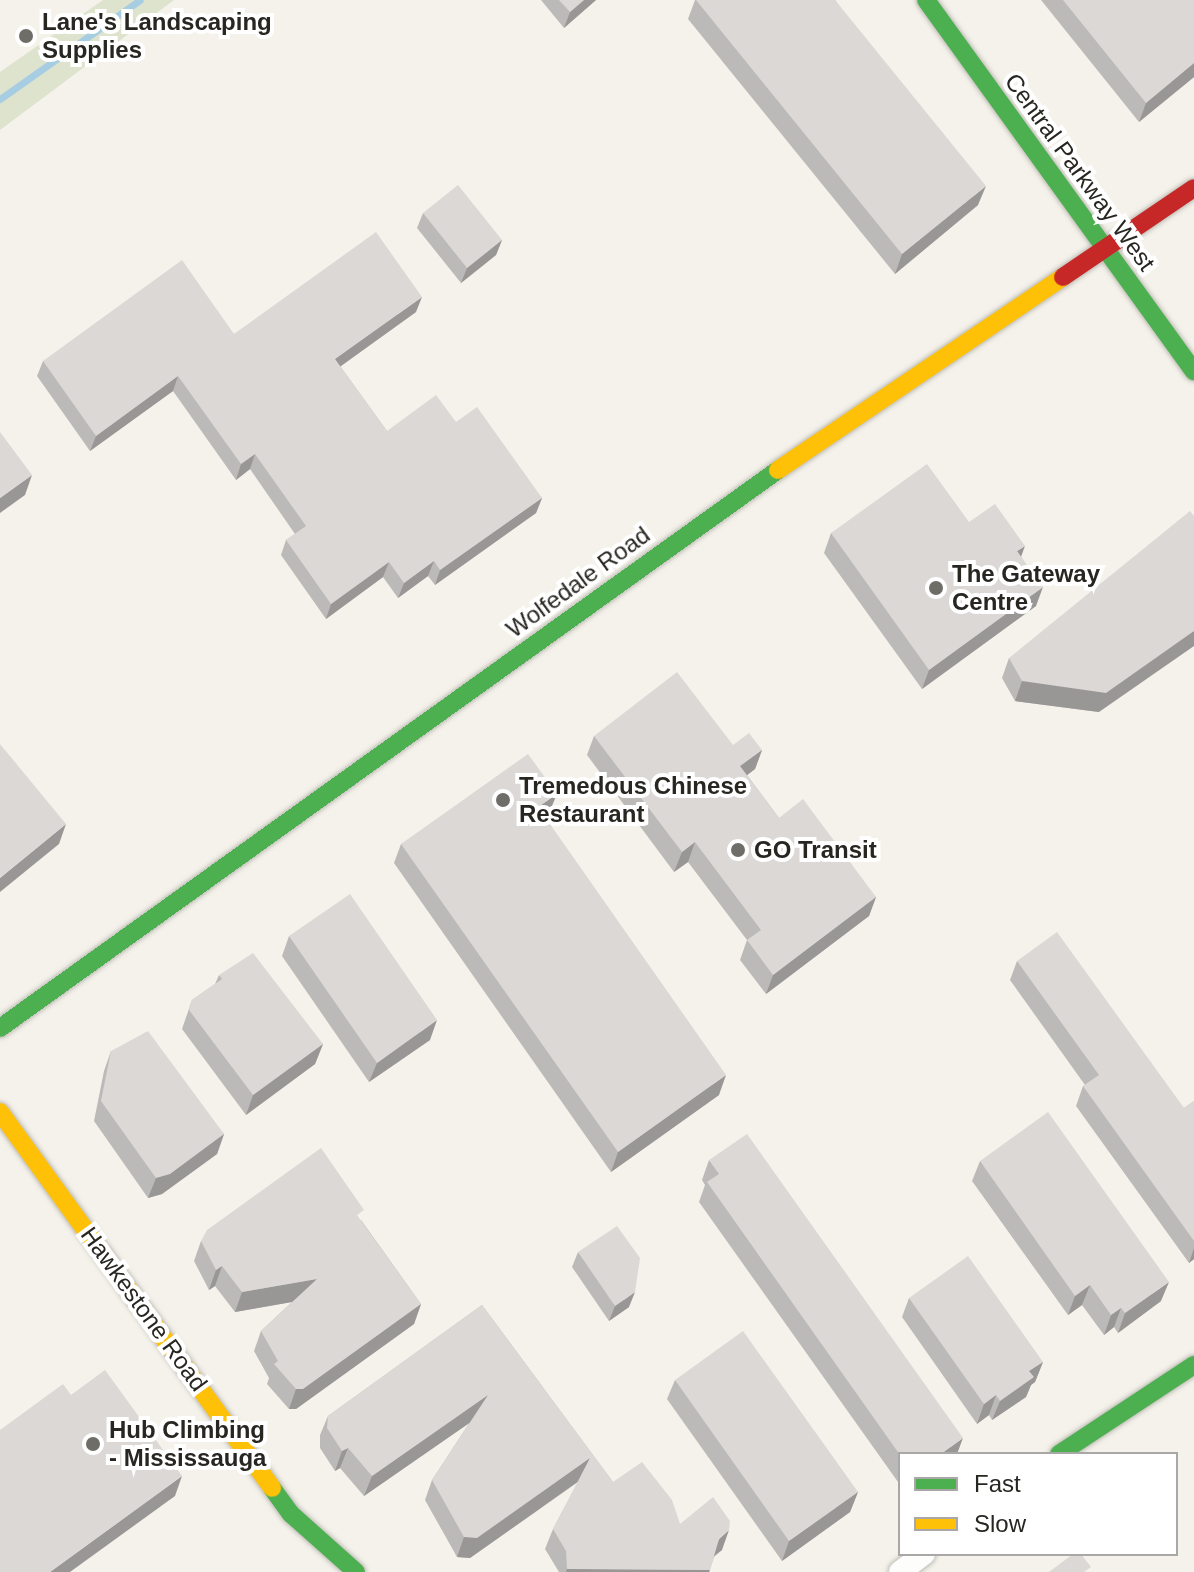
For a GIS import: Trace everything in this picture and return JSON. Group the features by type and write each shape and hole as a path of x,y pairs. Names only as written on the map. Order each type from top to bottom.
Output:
{"street":[{"name":"Central Parkway West","path":"926,0 1194,372"},
{"name":"Wolfedale Road","path":"0,1028 734,500 1194,188"},
{"name":"Hawkestone Road","path":"0,1112 291,1514 356,1572"},
{"path":"1062,1452 1194,1365"},
{"path":"900,1572 921,1556"}],"green space":[{"path":"103,0 174,0 0,130 0,72"}],"building":[{"path":"559,0 584,0 570,12"},
{"path":"696,0 835,0 986,186 902,254"},
{"path":"1063,0 1194,0 1194,63 1146,103"},
{"path":"458,185 502,240 467,268 423,213"},
{"path":"376,232 422,297 335,359 387,431 436,395 456,422 477,407 542,498 440,570 434,561 404,583 389,562 331,604 286,540 306,526 255,454 241,464 178,376 96,436 43,361 182,260 234,334"},
{"path":"0,432 32,475 0,498"},
{"name":"The Gateway Centre","path":"927,464 969,522 995,504 1025,546 1017,551 1043,587 929,670 831,533"},
{"path":"1190,511 1194,516 1194,631 1106,693 1022,681 1009,658"},
{"name":"GO Transit","path":"677,672 733,745 749,733 762,750 740,766 779,818 803,799 876,897 773,975 747,940 761,930 695,842 682,852 594,736"},
{"path":"0,744 66,824 0,878"},
{"path":"528,754 557,794 538,807 726,1075 618,1152 401,844"},
{"path":"350,894 437,1020 377,1063 289,936"},
{"path":"1057,932 1184,1108 1194,1101 1194,1241 1083,1086 1099,1075 1017,961"},
{"path":"253,953 323,1044 253,1095 189,1010 192,1000 222,979 219,975"},
{"path":"148,1031 224,1134 170,1174 156,1178 101,1101 111,1051"},
{"path":"1048,1112 1169,1282 1125,1313 1121,1308 1111,1315 1090,1285 1075,1296 980,1161"},
{"path":"747,1134 963,1438 944,1452 898,1452 707,1182 719,1174 709,1160"},
{"path":"321,1148 364,1210 357,1215 421,1304 303,1389 296,1389 274,1364 278,1361 261,1331 317,1279 242,1292 222,1266 216,1270 201,1241 207,1230"},
{"path":"617,1226 640,1258 635,1292 615,1306 578,1252"},
{"path":"968,1256 1043,1362 1029,1371 1034,1377 1000,1401 996,1395 984,1404 909,1298"},
{"path":"482,1305 613,1482 642,1462 672,1500 680,1524 713,1497 730,1521 729,1530 719,1539 710,1570 567,1569 566,1551 553,1529 590,1458 477,1538 464,1537 432,1480 488,1395 372,1476 348,1448 342,1451 327,1428 328,1416"},
{"path":"743,1331 858,1492 789,1541 675,1380"},
{"path":"105,1370 182,1476 50,1572 0,1572 0,1430 63,1384 71,1395"},
{"path":"1070,1556 1083,1556 1091,1567 1084,1572 1049,1572"}],"waterway":[{"path":"0,99 140,0"}],"traffic: fast":[{"path":"926,0 1194,372"},
{"path":"0,1028 778,470"},
{"path":"1062,1452 1194,1365"},
{"path":"272,1488 291,1514 356,1572"}],"traffic: slow":[{"path":"778,470 1063,277"},
{"path":"0,1112 272,1488"}],"traffic: jam":[{"path":"1063,277 1194,188"}],"place":[{"name":"Lane's Landscaping Supplies","path":"26,36"},
{"name":"The Gateway Centre","path":"936,588"},
{"name":"Tremedous Chinese Restaurant","path":"503,800"},
{"name":"GO Transit","path":"738,850"},
{"name":"Hub Climbing - Mississauga","path":"93,1444"}]}
